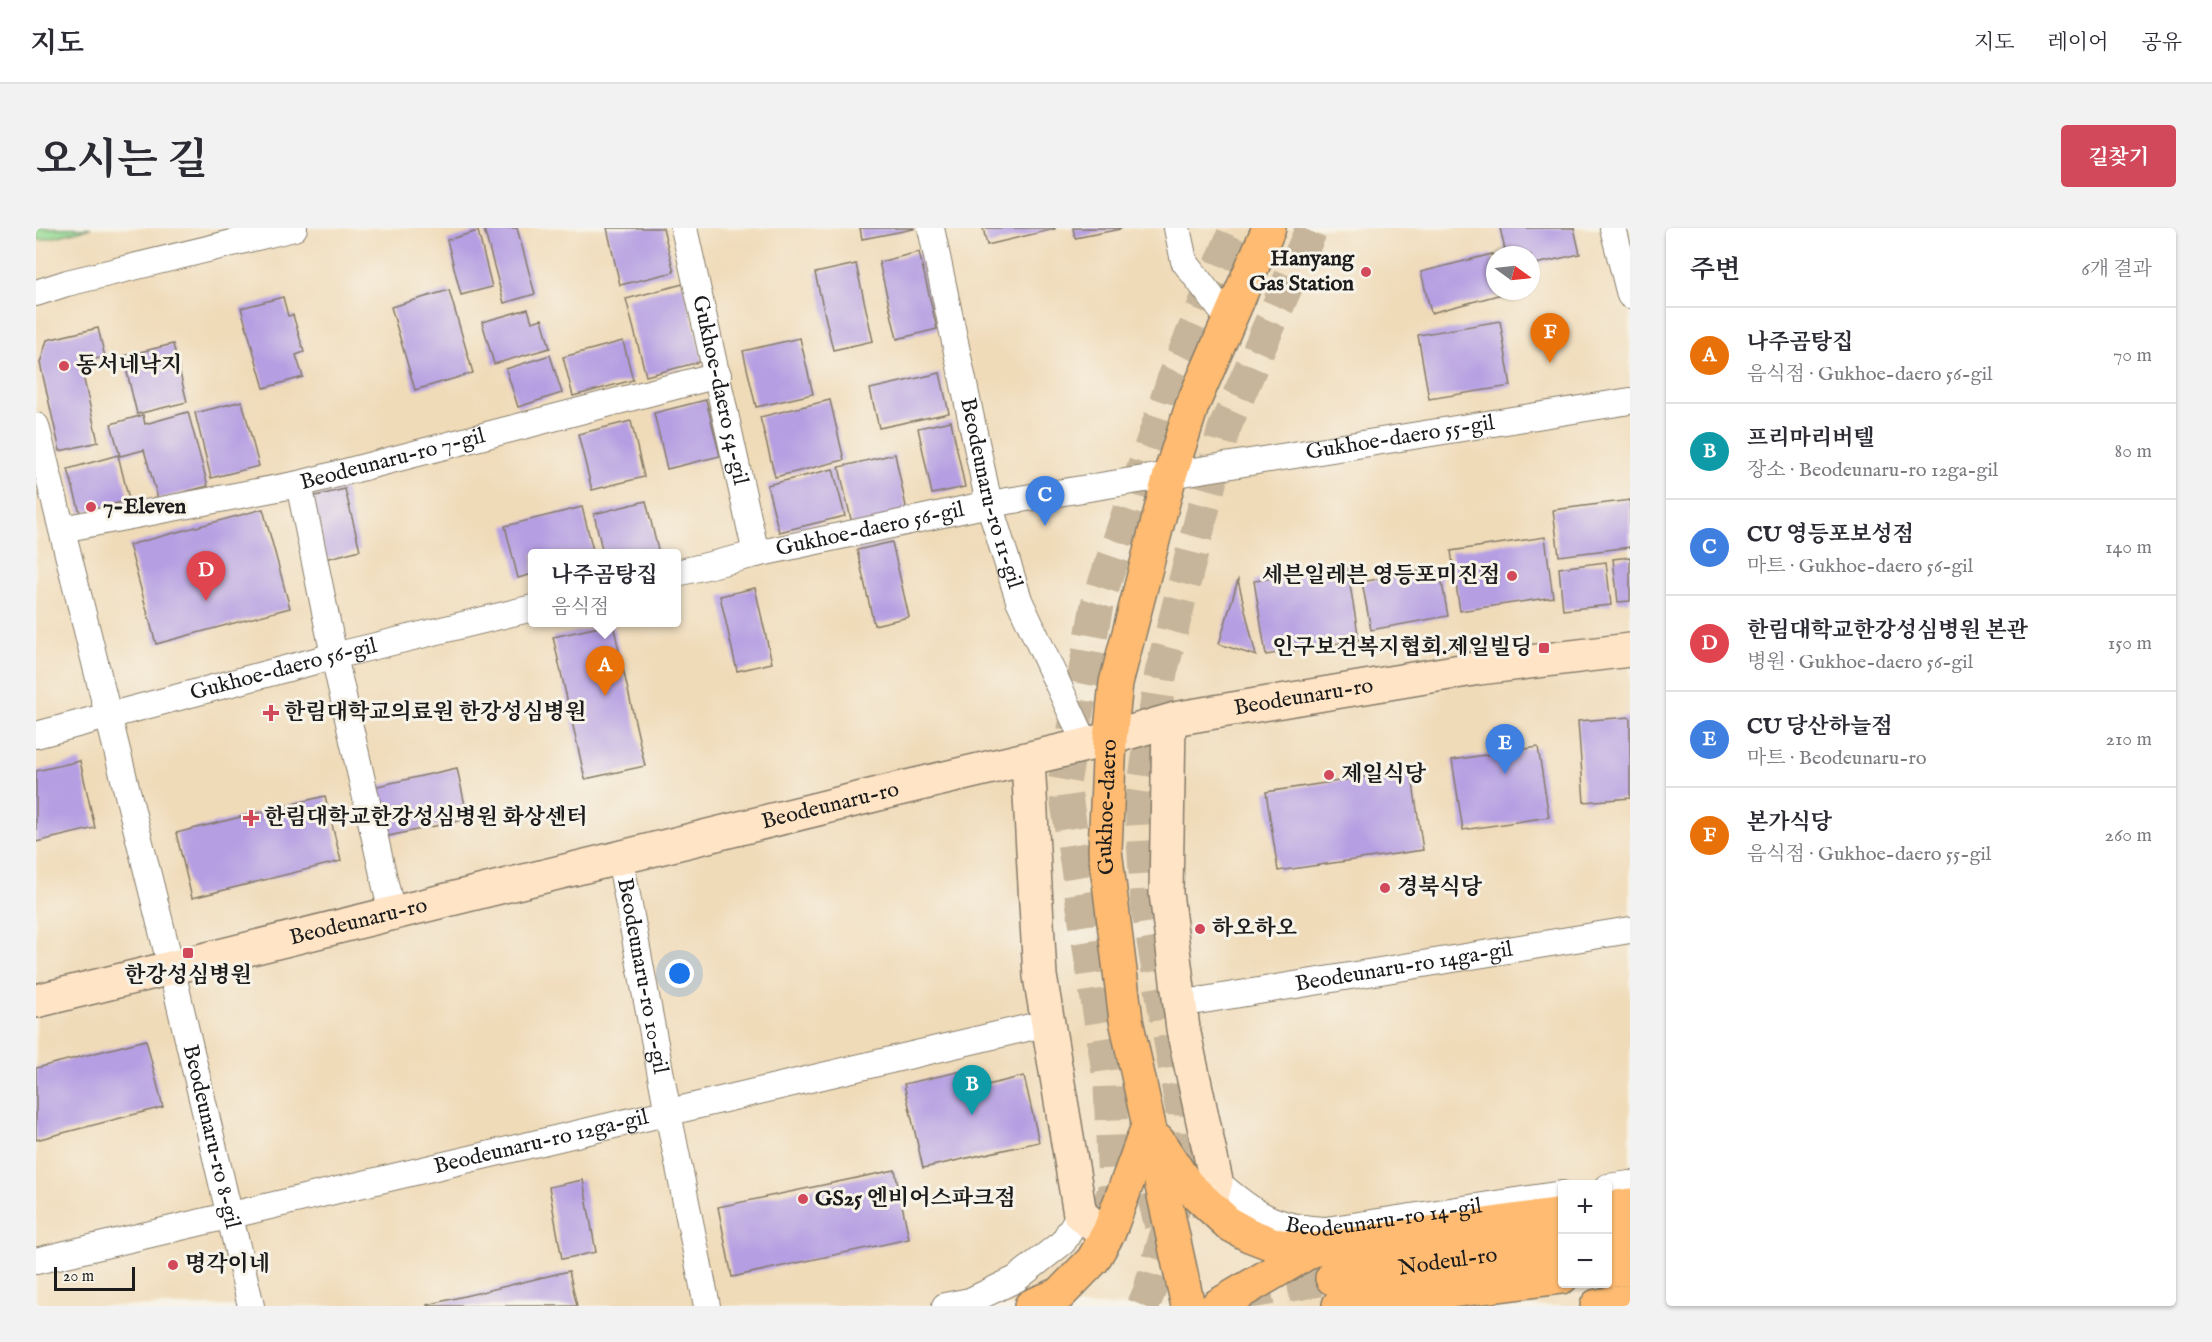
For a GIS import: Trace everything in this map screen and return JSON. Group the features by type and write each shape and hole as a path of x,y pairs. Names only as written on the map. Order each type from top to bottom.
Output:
{"main road":[{"name":"Gukhoe-daero","path":"1188,1306 1126,1020 1105,850 1098,742 1170,475 1192,406 1269,228"},
{"name":"Beodeunaru-ro","path":"36,1001 1213,712 1479,668 1630,650"},
{"path":"1169,722 1166,893 1179,1004 1214,1189"},
{"path":"1028,759 1040,976 1086,1220"},
{"path":"1148,1126 1187,1185 1229,1224 1275,1245 1312,1250 1558,1215"},
{"path":"1031,1306 1060,1294 1093,1260 1109,1232 1148,1126"},
{"path":"1612,1207 1630,1205"},
{"path":"1612,1238 1630,1236"},
{"name":"Nodeul-ro","path":"1336,1291 1558,1247"},
{"path":"1217,1306 1312,1250"},
{"path":"1612,1270 1630,1268"},
{"name":"Nodeul-ro","path":"1336,1291 1558,1277"},
{"path":"1597,1306 1630,1301"}],"street":[{"path":"36,293 67,283 294,228"},
{"name":"Gukhoe-daero 54-gil","path":"684,228 756,554"},
{"name":"Beodeunaru-ro 11-gil","path":"931,228 990,504 1019,600 1098,742"},
{"path":"1177,228 1184,261 1230,320"},
{"path":"1613,228 1630,295"},
{"name":"Beodeunaru-ro 7-gil","path":"62,529 299,484 718,375"},
{"name":"Gukhoe-daero 55-gil","path":"1170,475 1630,401"},
{"path":"36,426 171,967"},
{"name":"Gukhoe-daero 56-gil","path":"681,572 990,504 1170,475"},
{"path":"299,484 334,656 392,914"},
{"name":"Gukhoe-daero 56-gil","path":"36,735 334,656 528,609"},
{"name":"Beodeunaru-ro 10-gil","path":"620,858 707,1306"},
{"name":"Beodeunaru-ro 14ga-gil","path":"1179,1004 1630,930"},
{"name":"Beodeunaru-ro 8-gil","path":"171,967 251,1306"},
{"name":"Beodeunaru-ro 12ga-gil","path":"36,1261 1048,1023"},
{"path":"1612,1186 1630,1184"},
{"name":"Beodeunaru-ro 14-gil","path":"1214,1189 1274,1221 1302,1229 1326,1230 1558,1195"},
{"path":"945,1306 970,1301 1016,1279 1064,1242 1086,1220"}],"green space":[{"path":"36,228 91,228 42,240 36,239"}],"building":[{"path":"517,228 535,294 504,303 484,229"},
{"path":"607,228 663,228 674,272 620,285"},
{"path":"860,228 914,228 914,229 862,239"},
{"path":"983,228 1055,228 1055,229 987,245"},
{"path":"1073,228 1121,228 1121,229 1075,238"},
{"path":"1500,228 1574,228 1580,254 1540,263 1540,246 1504,246"},
{"path":"478,231 492,287 461,295 447,240"},
{"path":"919,252 937,329 897,339 879,262"},
{"path":"1486,256 1486,298 1431,313 1421,272"},
{"path":"856,264 873,341 833,350 815,273"},
{"path":"683,284 703,361 646,376 626,299"},
{"path":"449,290 473,373 415,390 391,307"},
{"path":"283,297 288,316 293,315 304,352 296,355 303,377 264,388 241,308"},
{"path":"528,309 532,322 542,319 550,348 494,364 482,322"},
{"path":"1500,321 1511,386 1429,399 1418,335"},
{"path":"98,328 105,357 80,362 98,442 60,451 40,363 47,340"},
{"path":"800,338 813,394 756,407 743,351"},
{"path":"623,341 633,380 573,396 563,357"},
{"path":"173,344 187,402 137,414 123,356"},
{"path":"550,355 562,393 518,407 506,369"},
{"path":"940,373 949,413 879,428 870,389"},
{"path":"706,400 720,456 667,469 654,413"},
{"path":"830,400 844,460 775,477 760,417"},
{"path":"242,401 259,466 211,478 195,413"},
{"path":"188,412 208,486 158,499 144,450 120,456 111,424 143,415 145,424"},
{"path":"631,421 644,477 592,490 578,434"},
{"path":"951,421 965,487 932,494 918,428"},
{"path":"895,454 908,516 853,528 839,467"},
{"path":"118,455 129,500 80,513 68,469"},
{"path":"833,469 845,516 779,532 767,485"},
{"path":"345,489 360,550 326,559 311,497"},
{"path":"1630,500 1630,547 1559,556 1553,510"},
{"path":"646,501 658,549 602,549 594,514"},
{"path":"582,507 593,549 528,549 528,575 518,578 505,526"},
{"path":"263,509 290,608 156,644 129,545"},
{"path":"1545,537 1553,597 1460,611 1451,551"},
{"path":"892,542 909,617 874,625 857,550"},
{"path":"1630,557 1630,601 1618,602 1613,559"},
{"path":"1606,562 1611,605 1563,610 1559,568"},
{"path":"1347,566 1359,640 1266,655 1254,581"},
{"path":"1439,567 1448,616 1371,630 1362,582"},
{"path":"1238,580 1256,656 1219,644"},
{"path":"755,588 772,663 737,671 720,596"},
{"path":"599,627 614,627 645,766 585,779 553,637"},
{"path":"1630,717 1630,798 1584,802 1578,721"},
{"path":"1538,747 1549,817 1463,830 1452,760"},
{"path":"80,761 95,828 36,842 36,771"},
{"path":"457,768 468,819 384,837 373,787"},
{"path":"1411,770 1423,850 1278,871 1266,792"},
{"path":"325,796 341,861 192,898 176,833"},
{"path":"146,1040 163,1107 36,1140 36,1068"},
{"path":"967,1070 971,1089 1024,1076 1039,1142 923,1168 904,1084"},
{"path":"895,1170 909,1239 732,1277 718,1207"},
{"path":"583,1180 596,1252 562,1259 549,1187"},
{"path":"569,1271 577,1306 427,1305"}],"tunnel":[{"path":"1105,1216 1114,1190 1110,1085 1064,783 1097,605 1173,380 1236,228"},
{"path":"1143,1306 1179,1191 1182,1112 1147,906 1141,804 1161,673 1224,429 1312,228"},
{"path":"1093,1225 1193,1200"},
{"path":"1239,1294 1332,1278"}],"place":[{"name":"Hanyang Gas Station","path":"1366,272"},
{"name":"본가식당","path":"1550,363"},
{"name":"동서네낙지","path":"64,366"},
{"name":"7-Eleven","path":"91,507"},
{"name":"CU 영등포보성점","path":"1045,526"},
{"name":"세븐일레븐 영등포미진점","path":"1512,576"},
{"name":"한림대학교한강성심병원 본관","path":"206,601"},
{"name":"인구보건복지협회.제일빌딩","path":"1544,648"},
{"name":"나주곰탕집","path":"605,696"},
{"name":"한림대학교의료원 한강성심병원","path":"271,713"},
{"name":"CU 당산하늘점","path":"1505,774"},
{"name":"제일식당","path":"1329,775"},
{"name":"한림대학교한강성심병원 화상센터","path":"251,818"},
{"name":"경북식당","path":"1385,888"},
{"name":"하오하오","path":"1200,929"},
{"name":"한강성심병원","path":"188,953"},
{"name":"프리마리버텔","path":"972,1115"},
{"name":"GS25 엔비어스파크점","path":"803,1199"},
{"name":"명각이네","path":"173,1265"}]}
